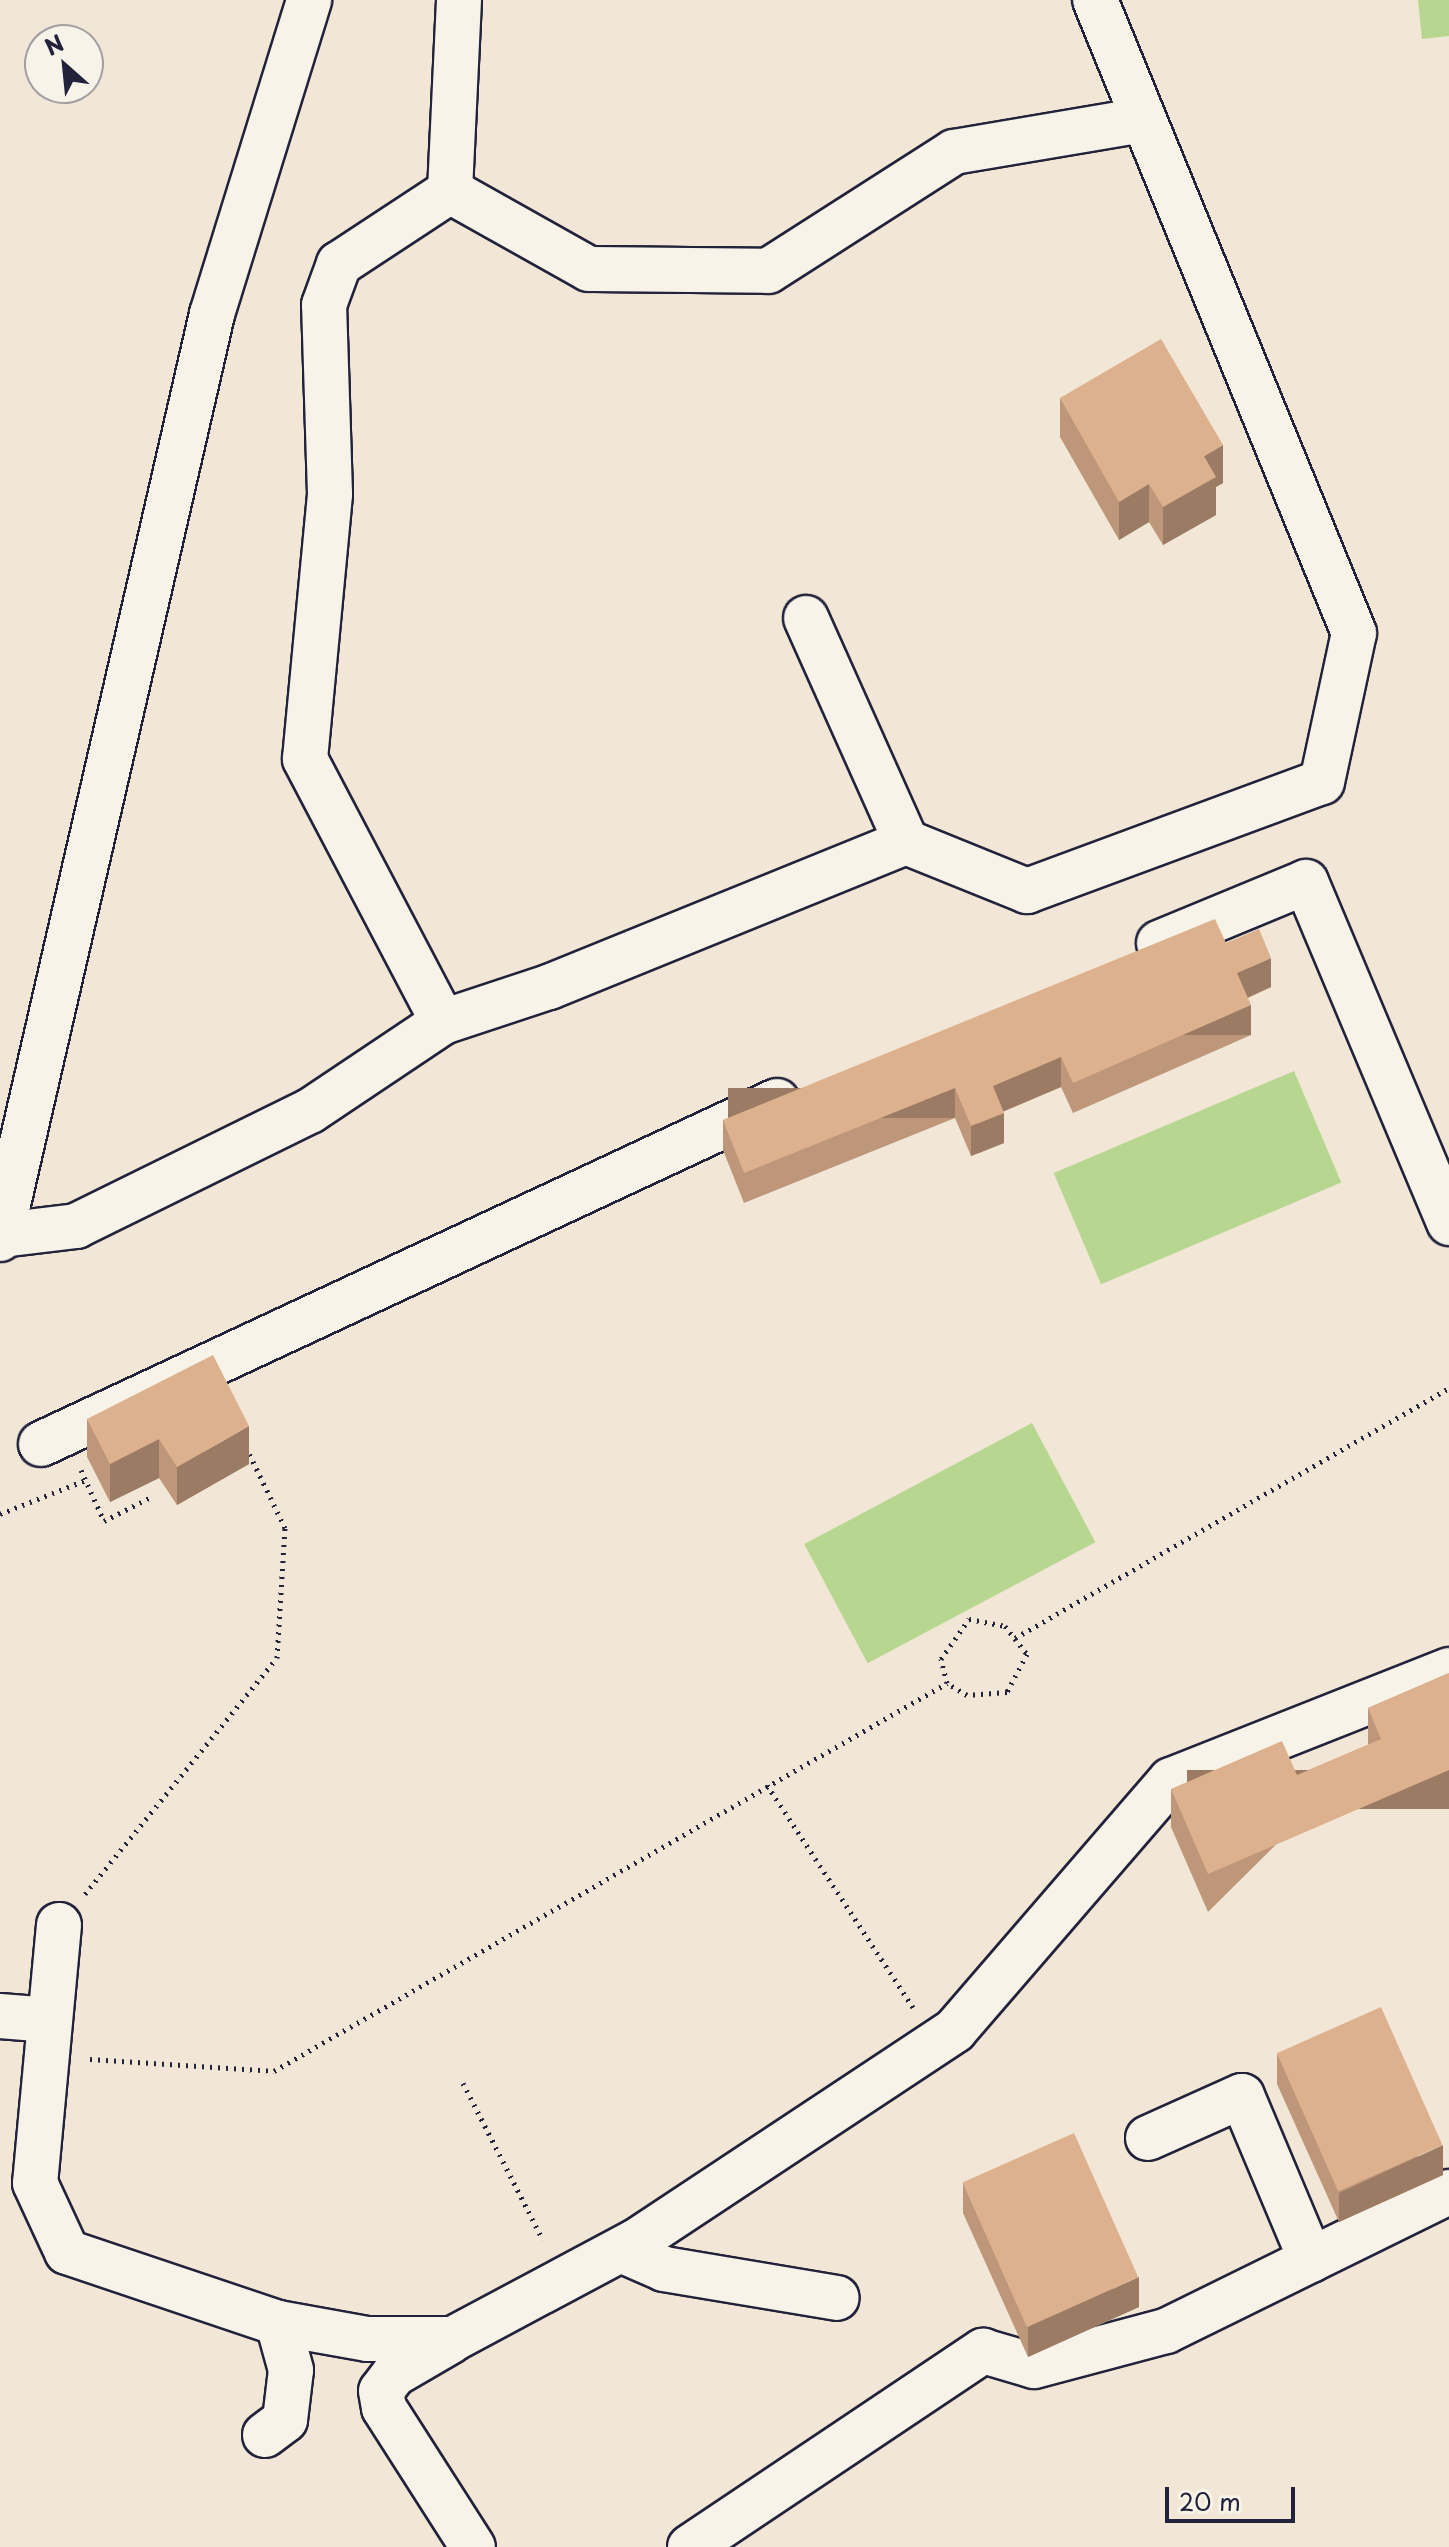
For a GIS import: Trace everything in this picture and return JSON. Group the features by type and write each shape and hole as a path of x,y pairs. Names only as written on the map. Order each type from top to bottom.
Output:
{"street":[{"path":"309,0 212,314 1,1237 76,1226 310,1111 443,1022 549,987 906,842"},
{"path":"450,191 459,0"},
{"path":"806,618 906,842 1027,891 1322,782 1354,633 1095,0"},
{"path":"450,191 589,269 768,271 954,152 1143,120"},
{"path":"443,1022 305,759 330,494 324,305 339,264 450,191"},
{"path":"1114,961 1306,882 1449,1223"},
{"path":"53,1438 658,1151 820,1083"},
{"path":"473,2547 384,2408 381,2391 394,2374 453,2339 621,2250 955,2030 1171,1780 1449,1670"},
{"path":"59,1925 35,2183 67,2252 278,2323 367,2339 453,2339"},
{"path":"0,2016 48,2038"},
{"path":"1148,2138 1242,2096 1311,2260"},
{"path":"690,2547 983,2351 1034,2366 1166,2331 1449,2192"},
{"path":"621,2250 664,2269 837,2298"},
{"path":"265,2435 285,2420 291,2370 278,2323"}],"path":[{"path":"1015,1638 1449,1388"},
{"path":"59,1925 277,1658 285,1528 240,1433"},
{"path":"53,1438 86,1480 104,1521 153,1496"},
{"path":"0,1514 86,1480"},
{"path":"969,1619 1005,1626 1027,1654 1007,1692 967,1695 947,1683 941,1659 969,1619"},
{"path":"48,2038 274,2071 947,1683"},
{"path":"767,1785 918,2015 955,2030"},
{"path":"463,2083 564,2281"}],"green space":[{"path":"1418,0 1449,0 1449,36 1422,39"},
{"path":"1294,1071 1341,1182 1101,1284 1054,1173"},
{"path":"1032,1423 1095,1542 868,1663 804,1544"}],"building":[{"path":"1161,339 1223,445 1204,456 1216,477 1163,507 1149,484 1119,502 1060,398"},
{"path":"1215,919 1226,943 1259,929 1271,958 1237,973 1251,1005 1073,1083 1061,1057 993,1086 1004,1113 971,1126 955,1088 744,1173 723,1120"},
{"path":"213,1355 249,1426 177,1467 159,1439 110,1464 87,1419"},
{"path":"1449,1673 1449,1770 1208,1874 1171,1789 1282,1741 1297,1775 1381,1739 1368,1708"},
{"path":"1381,2007 1442,2145 1338,2191 1277,2053"},
{"path":"1074,2133 1138,2277 1027,2327 963,2183"}]}
